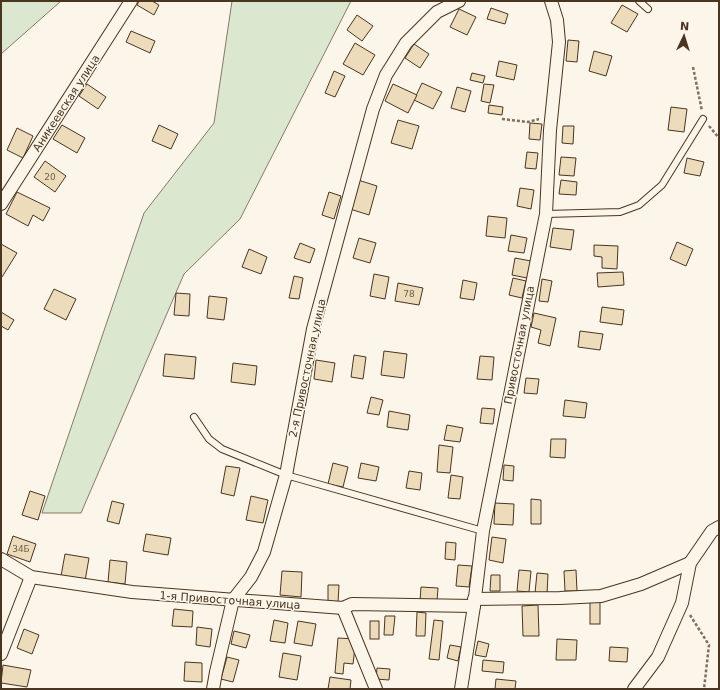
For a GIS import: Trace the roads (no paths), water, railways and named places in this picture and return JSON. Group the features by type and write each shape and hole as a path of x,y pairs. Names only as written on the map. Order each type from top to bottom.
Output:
{"street":[{"name":"Аникеевская улица","path":"1,204 131,1"},
{"name":"2-я Привосточная улица","path":"213,689 233,600 251,577 264,552 286,475 313,329 373,109 386,75 406,43 437,12 459,1"},
{"name":"Привосточная улица","path":"461,689 483,531 546,214 551,118 559,42 557,20 551,1"},
{"path":"634,689 658,656 682,603 690,563 712,531 719,527"},
{"path":"1,559 31,577 1,654"},
{"path":"474,602 601,596 641,584 690,563"},
{"name":"1-я Привосточная улица","path":"31,577 132,592 343,608 352,604 474,602"},
{"path":"343,608 376,689"}],"lane":[{"path":"639,1 648,10"},
{"path":"546,214 620,212 639,205 662,185 703,119"},
{"path":"194,417 210,439 222,449 286,475 483,531"}]}
